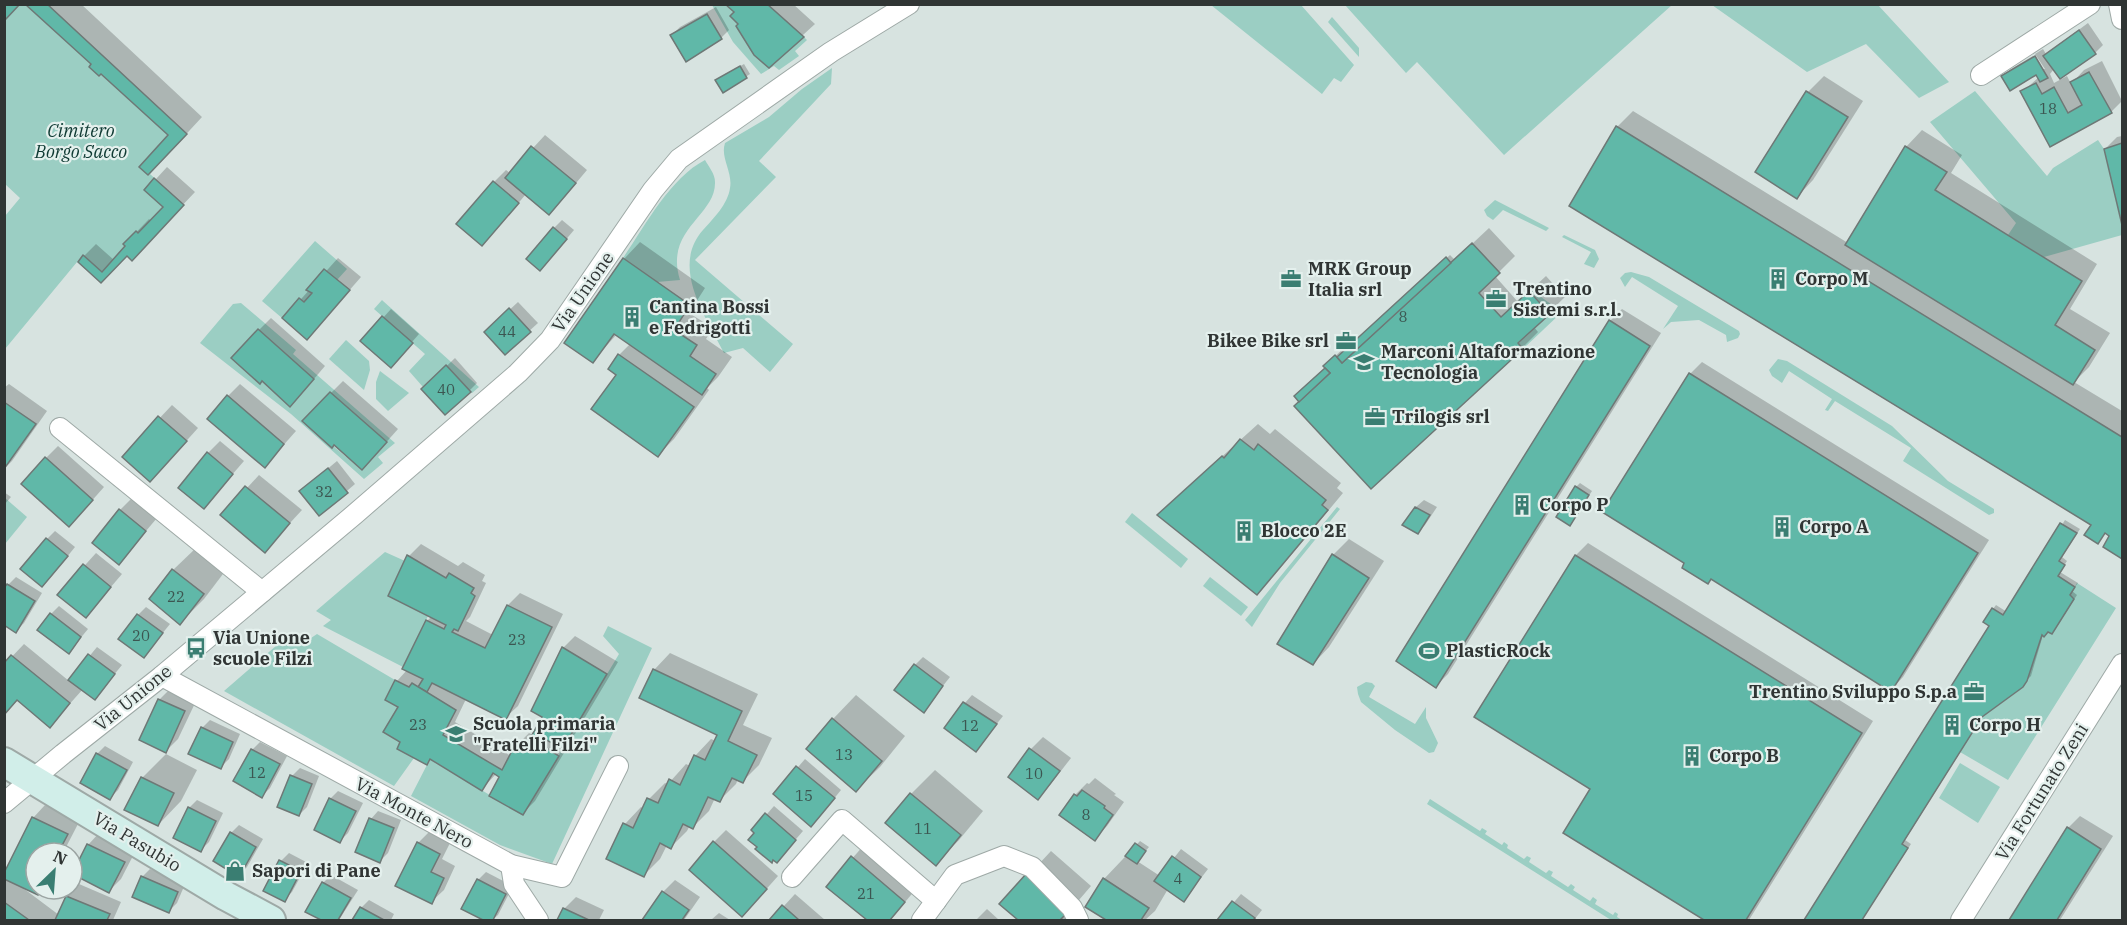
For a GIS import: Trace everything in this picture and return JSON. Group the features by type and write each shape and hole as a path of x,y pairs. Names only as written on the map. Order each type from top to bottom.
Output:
{"street":[{"name":"Via Unione","path":"4,803 63,753 162,676 358,512 530,362 550,340 652,190 679,159 831,52 909,4"},
{"path":"1981,75 2090,4"},
{"path":"2119,4 2122,19"},
{"path":"60,428 262,592"},
{"name":"Via Fortunato Zeni","path":"1961,921 2122,664"},
{"name":"Via Monte Nero","path":"162,676 511,865 562,877 618,766"},
{"name":"Via Pasubio","path":"4,762 226,897 271,921"},
{"path":"792,877 842,820 936,901"},
{"path":"922,921 955,875 1004,856 1032,867 1072,908 1078,921"},
{"path":"511,865 514,884 538,920"}],"green space":[{"name":"Cimitero Borgo Sacco","path":"5,5 47,5 187,134 150,174 184,205 132,261 127,256 101,283 77,262 5,349 5,216 20,198 5,184"},
{"path":"712,5 725,5 734,12 730,16 738,24 736,26 769,68 804,37 807,40 795,51 799,56 779,70 774,66 761,74 733,42"},
{"path":"1211,5 1301,5 1354,65 1341,82 1334,78 1322,94"},
{"path":"1345,5 1672,5 1504,155 1417,62 1406,73"},
{"path":"1712,5 1878,5 1949,82 1919,98 1866,44 1807,72"},
{"path":"1332,17 1359,48 1359,57 1328,22"},
{"path":"832,68 831,84 759,161 776,177 695,260 793,344 770,372 743,348 724,353 694,292 690,276 690,260 694,244 720,211 729,194 730,176 724,154 725,143 769,117 802,89"},
{"path":"1975,91 2047,176 2053,168 2098,140 2104,149 2122,226 2122,235 2044,257 2008,235 2016,223 1930,122"},
{"path":"705,160 715,179 713,194 684,236 679,248 677,263 680,280 657,282 623,258 669,190 692,168"},
{"path":"1495,200 1549,228 1546,231 1503,210 1493,220 1484,210"},
{"path":"1564,235 1595,250 1599,259 1594,268 1584,264 1591,252 1562,237"},
{"path":"315,241 347,269 337,280 307,290 312,293 304,302 299,298 282,318 262,301"},
{"path":"1631,272 1649,277 1739,331 1738,338 1727,342 1726,335 1699,320 1671,322 1663,329 1678,306 1632,277 1625,287 1620,278 1625,273"},
{"path":"1527,287 1562,312 1523,349 1518,344 1550,314"},
{"path":"382,300 479,387 472,393 446,365 423,387 409,371 425,354 374,309"},
{"path":"241,303 296,350 293,354 395,443 378,457 383,463 364,479 291,414 200,343 233,304","holes":["258,329 314,379 290,407 262,381 260,384 231,358","330,392 387,442 362,470 303,421"]},
{"path":"346,340 369,361 370,370 364,390 329,359"},
{"path":"1778,359 1787,361 1892,426 1948,481 1994,509 1994,513 1989,515 1903,461 1911,448 1835,401 1828,411 1825,410 1832,399 1789,371 1782,383 1772,376 1769,370"},
{"path":"380,371 409,393 388,411 376,399 376,382"},
{"path":"5,498 27,517 5,544"},
{"path":"1337,507 1340,509 1280,583 1252,627 1245,620"},
{"path":"1132,513 1188,559 1181,568 1125,522"},
{"path":"385,552 405,561 388,596 428,616 403,667 323,626 331,620 316,611"},
{"path":"1210,577 1248,607 1241,616 1203,586"},
{"path":"2077,583 2116,608 2008,780 1960,752 1982,717 2017,692 2027,681 2042,635 2044,637 2048,632 2052,634 2074,599 2070,595"},
{"path":"608,626 652,648 552,864 500,845 411,796 430,759 523,815 619,654 603,636"},
{"path":"292,632 308,640 317,634 395,680 385,700 398,707 384,732 400,742 414,758 394,786 224,691"},
{"path":"1366,682 1375,686 1369,697 1415,724 1426,707 1426,718 1438,743 1434,752 1429,753 1395,730 1361,702 1357,687"},
{"path":"1960,763 2000,787 1978,823 1939,798"},
{"path":"1430,799 1480,831 1482,828 1487,831 1485,834 1502,845 1504,842 1508,845 1507,848 1524,859 1527,856 1531,858 1529,862 1546,873 1549,870 1553,872 1551,876 1568,887 1571,884 1575,887 1573,890 1590,901 1593,897 1597,900 1595,904 1613,915 1615,912 1622,920 1611,920 1427,804"}],"building":[{"path":"4,4 20,4 4,21"},
{"path":"25,4 47,4 187,134 148,175 139,167 168,135 101,74 99,76 89,67 91,64"},
{"path":"725,4 767,4 804,37 769,68 754,55 736,26 738,24 730,16 734,12"},
{"path":"707,14 722,39 686,62 670,35"},
{"path":"2079,30 2096,54 2060,79 2043,56"},
{"path":"2035,56 2048,78 2040,82 2036,75 2010,91 2001,76"},
{"path":"740,66 747,78 723,93 715,80"},
{"path":"2089,72 2112,113 2050,147 2020,91 2036,83 2042,94 2054,87 2068,113 2082,105 2070,82"},
{"path":"1806,91 1848,117 1797,199 1755,172"},
{"name":"Corpo M","path":"1616,126 2122,437 2122,559 2103,547 2109,536 2105,533 2098,544 2084,535 2091,525 1569,206"},
{"path":"2122,143 2122,225 2104,149"},
{"path":"531,146 576,183 549,215 505,178"},
{"path":"1905,146 1947,172 1935,190 2082,281 2055,325 2095,350 2073,385 1845,245"},
{"path":"154,178 184,205 132,261 127,256 101,283 78,262 83,255 102,272 125,246 123,244 136,231 138,233 163,207 144,190"},
{"path":"493,181 519,203 482,246 456,224"},
{"path":"553,227 567,239 540,271 526,259"},
{"path":"1472,243 1500,273 1479,293 1501,317 1529,291 1550,314 1518,343 1523,349 1371,489 1294,406 1330,373 1323,366 1335,355 1342,363"},
{"path":"1446,257 1451,263 1342,363 1337,357"},
{"name":"Cantina Bossi e Fedrigotti","path":"623,258 690,305 674,330 697,345 690,356 716,374 702,395 614,334 593,363 564,343"},
{"path":"324,269 350,290 307,340 282,318 299,298 304,302 312,293 306,290"},
{"path":"509,308 531,332 505,355 484,332"},
{"path":"382,316 413,343 391,368 360,341"},
{"name":"Corpo P","path":"1609,320 1650,346 1436,688 1396,661"},
{"path":"258,329 314,379 290,407 262,381 260,384 231,358"},
{"path":"618,354 694,407 658,457 591,409 616,375 608,369"},
{"path":"446,365 471,392 445,415 421,389"},
{"path":"1325,368 1330,373 1299,402 1294,396"},
{"name":"Corpo A","path":"1689,373 1978,553 1891,692 1711,579 1708,584 1682,568 1684,563 1602,512"},
{"path":"330,392 387,442 362,470 334,445 332,448 302,421"},
{"path":"227,395 284,444 265,468 207,419"},
{"path":"4,402 36,424 4,469"},
{"path":"158,416 187,441 150,482 122,457"},
{"name":"Blocco 2E","path":"1240,439 1254,450 1258,444 1326,500 1322,505 1328,510 1257,595 1157,515 1222,456 1224,458"},
{"path":"207,452 233,474 204,509 178,488"},
{"path":"45,457 93,500 69,527 21,484"},
{"path":"328,468 348,493 319,516 299,491"},
{"path":"245,486 290,523 265,553 220,515"},
{"path":"1575,486 1589,495 1570,526 1556,517"},
{"path":"1415,507 1430,515 1418,534 1402,525"},
{"path":"119,509 146,531 119,565 92,543"},
{"name":"Corpo H","path":"2060,523 2077,533 2059,561 2065,565 2058,576 2075,587 2070,595 2074,599 2052,634 2048,632 2044,637 2042,635 2027,681 2023,687 1982,717 1902,844 1908,848 1862,920 1804,920 1989,626 1983,622 1992,608 2003,615"},
{"path":"46,538 68,556 42,587 20,569"},
{"path":"1332,554 1369,578 1313,665 1277,644"},
{"path":"407,555 446,578 449,573 474,588 471,593 475,596 458,631 454,629 452,632 485,648 507,605 552,627 506,720 432,683 427,692 418,687 423,679 402,669 426,620 444,629 446,625 388,596"},
{"name":"Corpo B","path":"1575,555 1862,733 1746,920 1704,920 1563,833 1590,789 1474,717"},
{"path":"83,564 111,587 86,618 57,595"},
{"path":"172,569 204,594 180,625 149,599"},
{"path":"7,584 35,601 16,633 4,625 4,588"},
{"path":"50,613 81,637 69,654 37,630"},
{"path":"137,614 163,633 144,658 118,639"},
{"path":"562,647 607,674 563,748 544,739 541,745 559,756 523,815 489,796 499,777 493,773 482,791 430,759 427,765 397,749 400,742 383,732 398,707 385,700 395,680 409,687 412,683 456,710 443,735 502,770 515,745 524,749 542,717 531,711"},
{"path":"88,654 115,674 95,700 68,680"},
{"path":"11,655 70,703 50,728 17,700 4,715 4,663"},
{"path":"914,664 943,686 924,713 894,690"},
{"path":"653,669 742,711 728,741 757,755 743,783 732,778 720,802 708,797 693,829 683,824 671,849 660,843 644,877 606,859 623,823 633,828 647,798 658,803 669,779 680,785 694,755 705,760 717,735 639,698"},
{"path":"158,699 185,711 166,753 139,740"},
{"path":"963,702 997,724 976,752 944,728"},
{"path":"832,718 882,761 856,792 806,749"},
{"path":"201,727 233,742 221,769 188,754"},
{"path":"1029,748 1060,771 1038,800 1008,777"},
{"path":"251,749 280,764 262,798 233,781"},
{"path":"96,753 127,770 110,800 80,783"},
{"path":"796,766 835,798 811,827 773,794"},
{"path":"290,775 312,784 299,816 277,807"},
{"path":"141,777 174,793 158,826 124,810"},
{"path":"1082,790 1105,806 1104,808 1113,815 1095,841 1059,815 1074,794 1077,796"},
{"path":"910,793 961,835 936,866 885,823"},
{"path":"329,798 356,811 340,843 314,830"},
{"path":"188,807 216,821 201,852 173,838"},
{"path":"765,813 796,840 777,863 773,860 772,863 748,840 754,833 751,830"},
{"path":"32,817 68,834 64,841 24,841 24,888 4,879 4,873"},
{"path":"369,818 394,828 380,863 355,852"},
{"path":"2067,827 2101,849 2057,920 2009,920"},
{"path":"230,832 256,847 239,877 213,861"},
{"path":"713,841 767,889 742,917 689,870"},
{"path":"417,842 440,854 431,872 444,878 432,904 395,886"},
{"path":"1135,843 1146,851 1137,864 1125,856"},
{"path":"87,844 125,862 109,893 84,880 84,850"},
{"path":"851,856 905,902 890,920 867,920 826,887"},
{"path":"1172,856 1201,877 1184,902 1154,881"},
{"path":"279,860 301,871 285,902 263,891"},
{"path":"1026,874 1069,911 1060,920 1018,920 999,904"},
{"path":"141,876 178,892 169,913 132,897"},
{"path":"1103,878 1149,908 1141,920 1106,920 1085,907"},
{"path":"477,879 506,894 493,920 483,920 461,909"},
{"path":"322,882 351,898 338,920 321,920 305,912"},
{"path":"662,891 689,910 682,920 642,920"},
{"path":"64,901 78,901 110,914 107,920 55,920"},
{"path":"1232,901 1255,918 1253,920 1217,920"},
{"path":"4,902 29,920 4,920"},
{"path":"782,905 799,920 769,920"},
{"path":"360,907 384,920 352,920"},
{"path":"563,908 589,920 557,920"}],"place":[{"name":"MRK Group Italia srl","path":"1291,279"},
{"name":"Corpo M","path":"1778,279"},
{"name":"Trentino Sistemi s.r.l.","path":"1496,299"},
{"name":"Cantina Bossi e Fedrigotti","path":"632,317"},
{"name":"Bikee Bike srl","path":"1346,341"},
{"name":"Marconi Altaformazione Tecnologia","path":"1364,362"},
{"name":"Trilogis srl","path":"1375,417"},
{"name":"Corpo P","path":"1522,505"},
{"name":"Corpo A","path":"1782,527"},
{"name":"Blocco 2E","path":"1244,531"},
{"name":"Via Unione scuole Filzi","path":"196,648"},
{"name":"PlasticRock","path":"1429,651"},
{"name":"Trentino Sviluppo S.p.a","path":"1974,692"},
{"name":"Corpo H","path":"1952,725"},
{"name":"Scuola primaria \"Fratelli Filzi\"","path":"456,734"},
{"name":"Corpo B","path":"1692,756"},
{"name":"Sapori di Pane","path":"235,871"}]}
